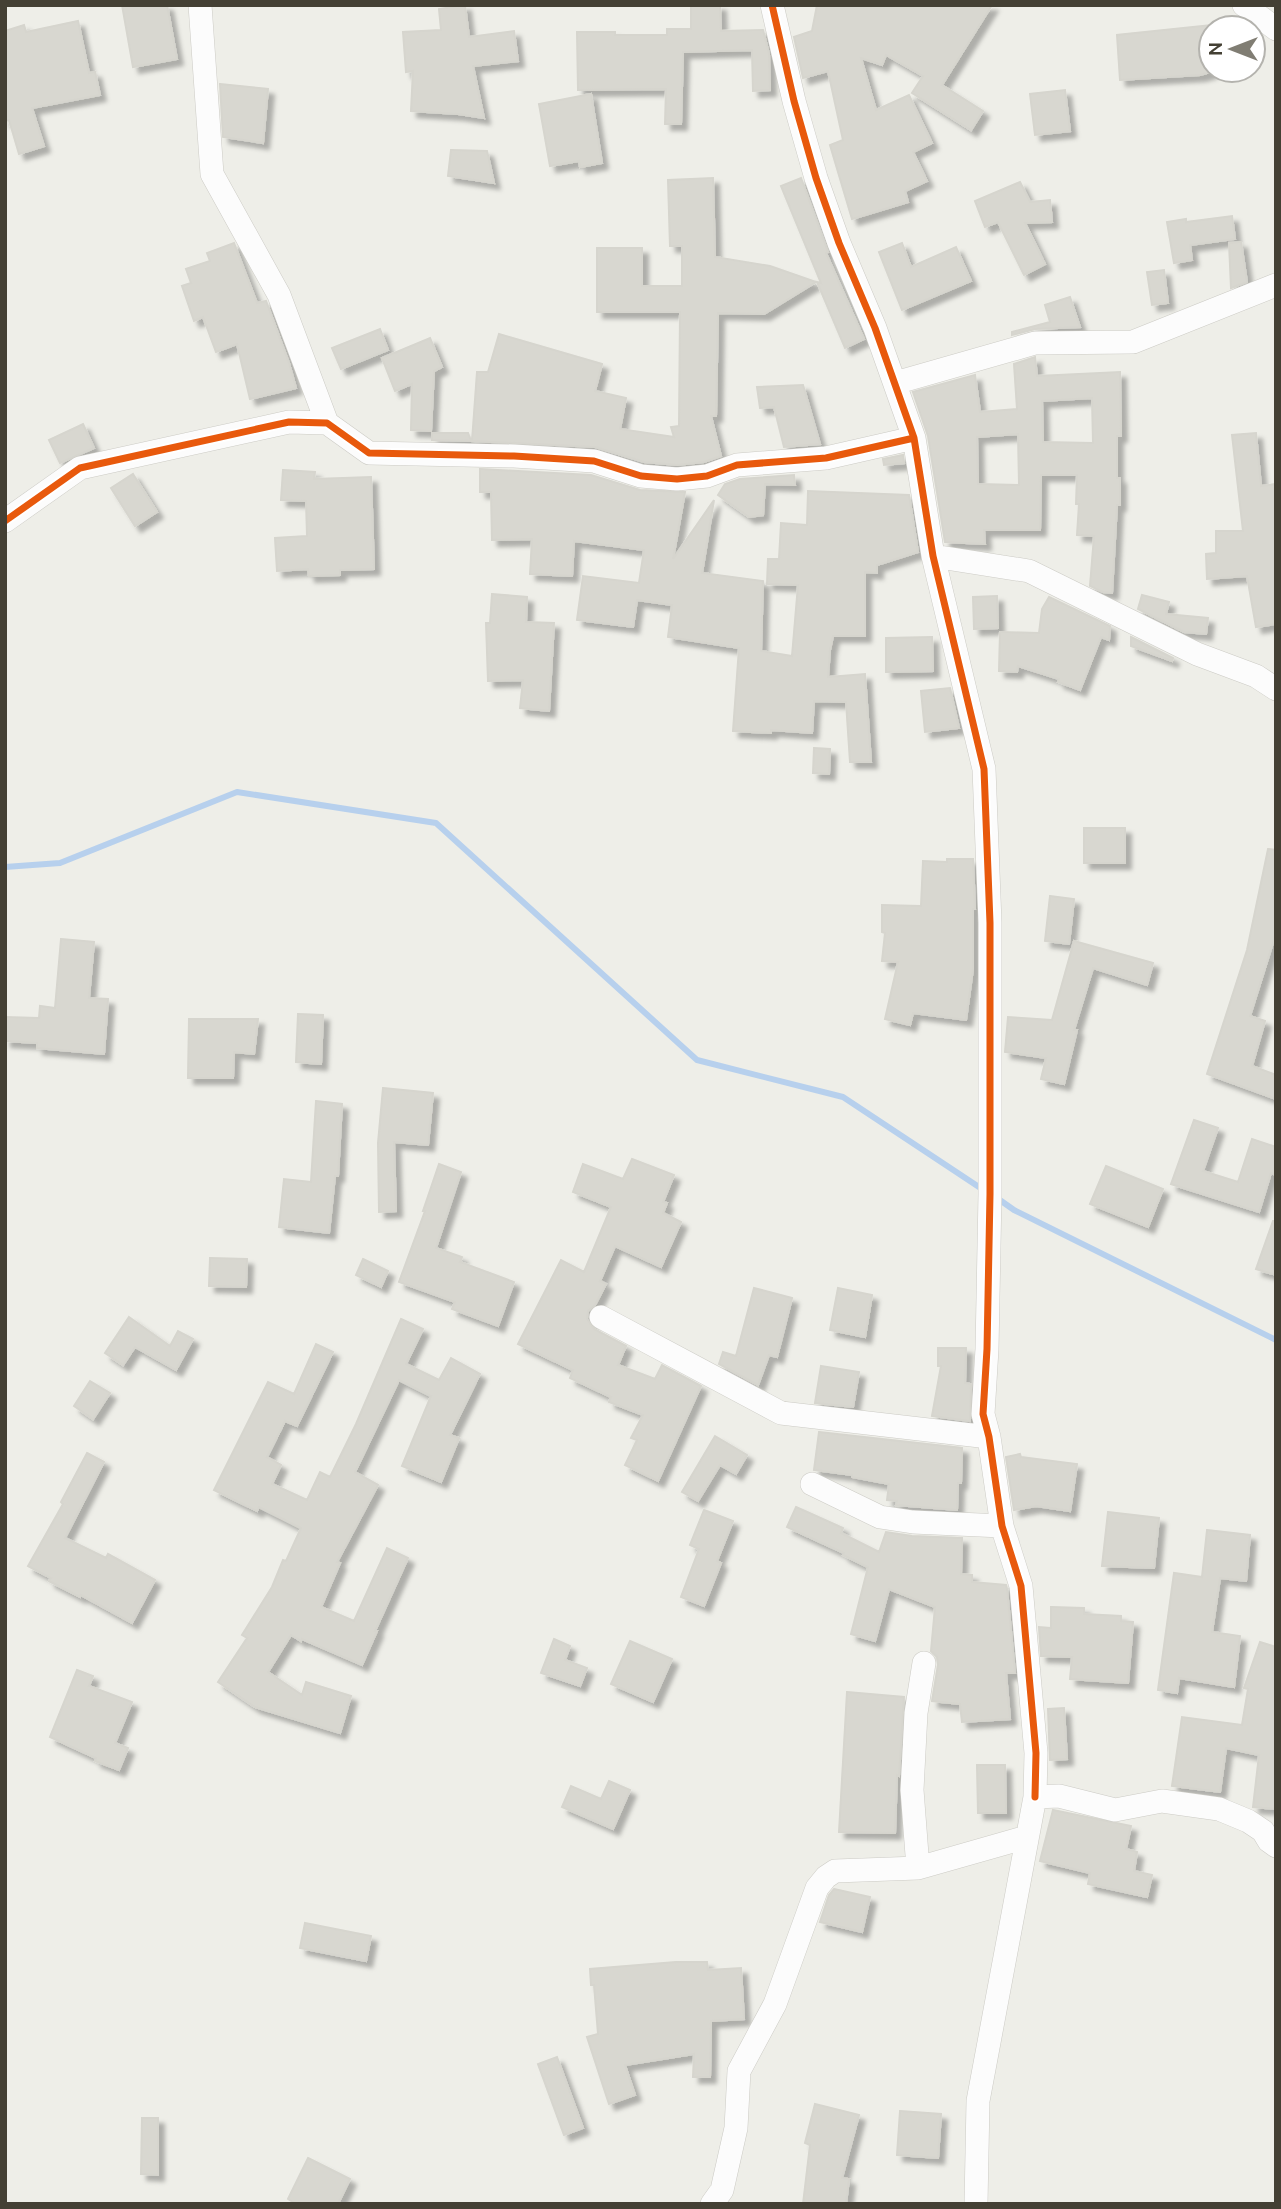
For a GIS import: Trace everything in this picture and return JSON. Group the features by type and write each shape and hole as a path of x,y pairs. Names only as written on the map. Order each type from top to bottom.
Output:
{"street":[{"path":"200,5 212,174 279,295 327,423 369,453 514,456 594,461 640,477 677,478 707,476 737,466 826,458 914,438"},
{"path":"772,5 794,101 816,178 914,438 933,556 984,769 990,923 990,1194 988,1349 983,1414 1002,1526 1021,1586 1036,1753 1035,1797 978,2101 976,2204"},
{"path":"1244,5 1276,29"},
{"path":"895,383 1035,343 1133,342 1276,285"},
{"path":"5,521 80,468 289,422 327,423"},
{"path":"933,556 1029,571 1197,654 1256,676 1276,689"},
{"path":"601,1317 781,1413 989,1437"},
{"path":"811,1484 880,1517 913,1522 1002,1526"},
{"path":"918,1868 912,1790 916,1713 924,1663"},
{"path":"1035,1797 1059,1796 1115,1810 1162,1801 1219,1809 1248,1821 1263,1831 1276,1846"},
{"path":"712,2204 722,2190 736,2128 739,2071 775,2004 817,1888 826,1877 835,1871 918,1868 1027,1837"}],"building":[{"path":"122,5 167,5 177,59 133,67"},
{"path":"465,5 469,37 514,31 518,61 473,66 484,118 411,111 413,71 406,72 403,32 441,30 439,9"},
{"path":"691,5 720,5 721,31 763,30 769,54 770,90 753,91 752,50 683,52 681,124 665,124 666,89 578,90 577,32 667,35 667,29 691,29"},
{"path":"817,5 992,5 942,85 983,111 971,130 912,93 923,76 886,55 882,65 861,58 876,110 909,95 932,143 913,152 927,181 905,191 908,202 852,219 830,145 843,140 828,71 803,78 794,37 812,31"},
{"path":"78,21 89,73 95,72 100,95 32,108 44,146 19,154 9,120 5,121 5,31 24,25 26,32"},
{"path":"1197,26 1197,75 1120,80 1117,35"},
{"path":"220,84 268,89 263,143 223,137"},
{"path":"1065,90 1070,131 1035,135 1030,94"},
{"path":"591,94 602,163 580,167 579,161 550,166 539,104"},
{"path":"451,150 487,151 494,183 448,176"},
{"path":"713,178 715,257 770,266 816,282 764,314 718,313 716,416 711,416 721,456 704,462 677,465 644,462 595,447 472,441 477,372 488,372 499,334 602,364 595,391 626,398 620,429 674,437 671,427 679,426 680,312 597,312 597,248 642,248 642,286 682,286 682,246 670,246 668,180"},
{"path":"801,178 828,252 826,253 864,339 845,348 781,186"},
{"path":"1020,182 1030,202 1050,200 1052,222 1025,223 1045,264 1024,275 998,222 985,227 975,201"},
{"path":"1232,216 1235,239 1190,245 1192,260 1174,263 1167,222"},
{"path":"1241,242 1247,282 1231,288 1229,243"},
{"path":"234,243 257,303 266,301 296,388 250,399 237,344 216,352 203,317 194,321 182,286 191,283 186,269 210,261 207,253"},
{"path":"902,243 911,267 956,247 971,281 902,310 879,252"},
{"path":"1164,270 1168,303 1152,305 1147,272"},
{"path":"1070,297 1080,327 1035,329 1012,335 1012,332 1050,322 1045,305"},
{"path":"380,329 388,350 341,369 332,348"},
{"path":"430,338 442,367 434,371 431,431 411,430 412,384 395,391 382,358"},
{"path":"1035,357 1037,376 1120,372 1121,436 1117,436 1117,478 1120,478 1120,505 1117,505 1112,593 1090,586 1094,536 1077,535 1077,475 1041,475 1040,530 984,530 985,544 945,542 928,436 913,392 975,375 980,412 1017,409 1014,364","holes":["1092,398 1093,443 1043,442 1042,401","1018,434 1019,485 978,484 977,437"]},
{"path":"803,385 820,444 784,447 774,407 760,408 757,387"},
{"path":"83,424 94,448 60,463 49,440"},
{"path":"432,433 468,433 471,441 432,440"},
{"path":"1256,433 1261,486 1276,484 1276,624 1256,627 1247,576 1207,579 1206,554 1216,553 1216,531 1243,531 1232,435"},
{"path":"903,455 904,463 884,465 883,459"},
{"path":"480,469 591,475 640,490 685,492 673,559 714,500 702,573 763,581 761,651 792,656 798,585 767,584 768,559 779,559 781,523 807,525 808,491 909,495 918,552 877,565 877,573 865,572 865,636 833,636 830,650 828,677 865,674 871,762 850,762 846,702 814,701 812,733 733,731 739,648 668,637 672,605 637,600 633,627 577,620 583,576 639,583 644,550 574,541 572,576 530,574 532,539 492,540 491,492 480,492"},
{"path":"283,470 315,472 314,479 371,477 374,569 340,570 340,575 309,576 308,569 277,571 275,538 307,536 306,501 281,500"},
{"path":"133,474 157,512 135,526 111,488"},
{"path":"794,475 795,485 765,484 763,515 749,517 718,495 725,484 740,479"},
{"path":"492,594 527,597 526,622 554,623 549,711 520,708 523,680 488,681 486,623 490,623"},
{"path":"1142,595 1169,602 1166,614 1208,618 1206,634 1184,632 1138,609"},
{"path":"997,596 998,628 974,629 973,597"},
{"path":"1049,597 1110,626 1109,640 1101,637 1080,690 1058,682 1059,679 1018,666 1017,672 999,671 1000,632 1039,633 1042,609"},
{"path":"932,637 933,671 886,672 886,638"},
{"path":"1131,637 1173,658 1172,661 1131,646"},
{"path":"950,688 959,728 925,732 921,691"},
{"path":"814,748 830,749 829,774 813,773"},
{"path":"1084,828 1125,828 1125,863 1084,863"},
{"path":"1268,849 1276,850 1276,933 1250,1016 1265,1021 1252,1066 1276,1075 1276,1099 1207,1074 1247,950"},
{"path":"947,859 973,859 973,969 966,1020 913,1013 910,1025 885,1019 898,962 882,961 885,933 882,932 882,905 921,906 923,861 947,862"},
{"path":"1050,896 1074,899 1069,944 1045,941"},
{"path":"61,939 94,942 89,998 108,999 104,1054 37,1048 37,1043 5,1041 5,1017 39,1018 40,1006 55,1008"},
{"path":"1074,941 1153,963 1147,985 1093,968 1074,1030 1077,1030 1064,1084 1041,1079 1046,1058 1005,1052 1008,1017 1052,1020"},
{"path":"298,1014 323,1015 321,1064 296,1062"},
{"path":"189,1019 258,1019 254,1054 234,1052 233,1078 188,1078"},
{"path":"383,1088 433,1093 428,1145 394,1142 396,1211 379,1212 378,1143"},
{"path":"316,1101 342,1104 338,1176 335,1176 329,1233 279,1227 284,1179 311,1182"},
{"path":"1194,1120 1218,1128 1203,1171 1238,1182 1252,1139 1276,1147 1276,1175 1271,1173 1259,1212 1171,1184"},
{"path":"632,1159 674,1175 663,1202 667,1203 663,1213 681,1222 661,1267 615,1246 600,1281 606,1284 595,1305 588,1311 587,1319 594,1329 626,1346 618,1365 655,1379 662,1365 701,1386 658,1481 625,1465 637,1440 631,1438 643,1415 609,1402 611,1397 570,1378 573,1370 518,1344 561,1260 584,1272 611,1207 573,1192 583,1164 623,1179"},
{"path":"439,1164 461,1172 436,1248 462,1257 460,1262 514,1282 498,1326 452,1309 455,1302 399,1282"},
{"path":"1106,1166 1163,1189 1148,1227 1090,1204"},
{"path":"1273,1221 1276,1221 1276,1275 1256,1269"},
{"path":"210,1258 247,1259 246,1287 209,1286"},
{"path":"363,1259 388,1271 381,1287 356,1275"},
{"path":"754,1288 792,1298 777,1357 769,1355 758,1385 719,1364 723,1352 736,1356"},
{"path":"838,1288 872,1295 865,1337 830,1330"},
{"path":"129,1317 170,1346 178,1331 193,1339 176,1370 135,1347 123,1365 105,1353"},
{"path":"401,1319 423,1329 406,1364 439,1380 451,1358 480,1374 450,1435 459,1438 441,1482 402,1466 431,1396 399,1380 355,1472 378,1485 337,1562 340,1563 321,1607 354,1621 387,1548 408,1558 362,1665 291,1635 268,1672 302,1695 306,1682 351,1696 340,1733 255,1707 218,1682 247,1638 242,1635 272,1587 301,1528 259,1507 257,1511 214,1490 268,1382 294,1394 316,1344 333,1352 297,1426 285,1421 267,1457 281,1465 272,1484 307,1500 320,1472 330,1477"},
{"path":"938,1348 966,1348 965,1383 971,1384 970,1421 932,1416 941,1366 938,1366"},
{"path":"821,1366 859,1372 853,1407 815,1403"},
{"path":"90,1381 110,1393 93,1419 74,1406"},
{"path":"819,1432 962,1448 957,1510 896,1505 897,1501 887,1500 889,1484 814,1470"},
{"path":"715,1436 747,1455 736,1474 720,1465 698,1501 682,1492"},
{"path":"87,1453 104,1462 65,1538 106,1558 108,1554 155,1580 132,1623 49,1581 51,1578 28,1566 63,1504 61,1502"},
{"path":"1020,1454 1021,1457 1077,1464 1070,1511 1036,1506 1014,1510 1006,1457"},
{"path":"796,1507 843,1528 841,1533 879,1552 886,1532 962,1538 961,1574 972,1575 972,1582 1006,1585 1015,1673 1006,1673 1010,1719 962,1722 960,1704 932,1701 938,1665 937,1657 931,1651 935,1607 889,1589 875,1641 851,1634 868,1567 787,1527"},
{"path":"704,1510 733,1521 717,1561 721,1563 704,1606 681,1597 699,1549 690,1545"},
{"path":"1108,1512 1159,1518 1154,1568 1102,1566"},
{"path":"1207,1530 1250,1535 1246,1581 1220,1578 1212,1632 1240,1636 1234,1687 1179,1678 1177,1693 1158,1690 1174,1573 1202,1577"},
{"path":"1051,1607 1084,1608 1084,1614 1121,1616 1121,1621 1133,1622 1128,1683 1070,1679 1072,1657 1041,1656 1039,1627 1051,1628"},
{"path":"554,1639 570,1646 565,1660 587,1668 580,1686 541,1673"},
{"path":"630,1641 672,1659 653,1702 611,1684"},
{"path":"1260,1642 1276,1647 1276,1809 1253,1807 1259,1755 1226,1748 1220,1792 1172,1786 1182,1717 1242,1725 1248,1689 1244,1688"},
{"path":"77,1670 93,1676 89,1686 132,1702 115,1743 128,1748 119,1770 95,1761 96,1758 50,1737"},
{"path":"847,1692 904,1697 895,1833 839,1832"},
{"path":"1064,1708 1067,1759 1050,1760 1048,1709"},
{"path":"977,1765 1005,1765 1006,1813 978,1813"},
{"path":"609,1781 630,1790 613,1829 562,1807 571,1786 601,1799"},
{"path":"1053,1810 1131,1826 1126,1849 1137,1852 1134,1871 1152,1875 1147,1897 1088,1884 1090,1873 1040,1861"},
{"path":"834,1889 870,1897 862,1932 820,1922 829,1895"},
{"path":"305,1923 371,1936 366,1961 300,1948"},
{"path":"707,1962 708,1970 741,1968 744,2019 711,2021 710,2077 693,2077 694,2054 625,2065 635,2095 609,2104 587,2037 598,2034 590,1969"},
{"path":"557,2057 583,2128 564,2135 538,2064"},
{"path":"815,2104 859,2115 842,2178 849,2179 846,2204 803,2204 810,2145 805,2143"},
{"path":"900,2111 941,2114 938,2158 897,2155"},
{"path":"142,2118 158,2118 158,2175 141,2174"},
{"path":"308,2158 350,2179 338,2204 296,2204 288,2199"}],"waterway":[{"path":"5,867 60,863 237,792 436,823 697,1060 843,1097 985,1191"},
{"path":"997,1198 1014,1210 1276,1340"}],"cycle path":[{"path":"772,5 794,101 816,178 839,243 875,328 914,438 933,556 984,769 990,923 990,1194 983,1414 1002,1526 1021,1586 1036,1753 1035,1797"},
{"path":"5,521 80,468 289,422 327,423 369,453 514,456 594,461 641,476 677,479 707,476 737,465 826,458 914,438"}]}
